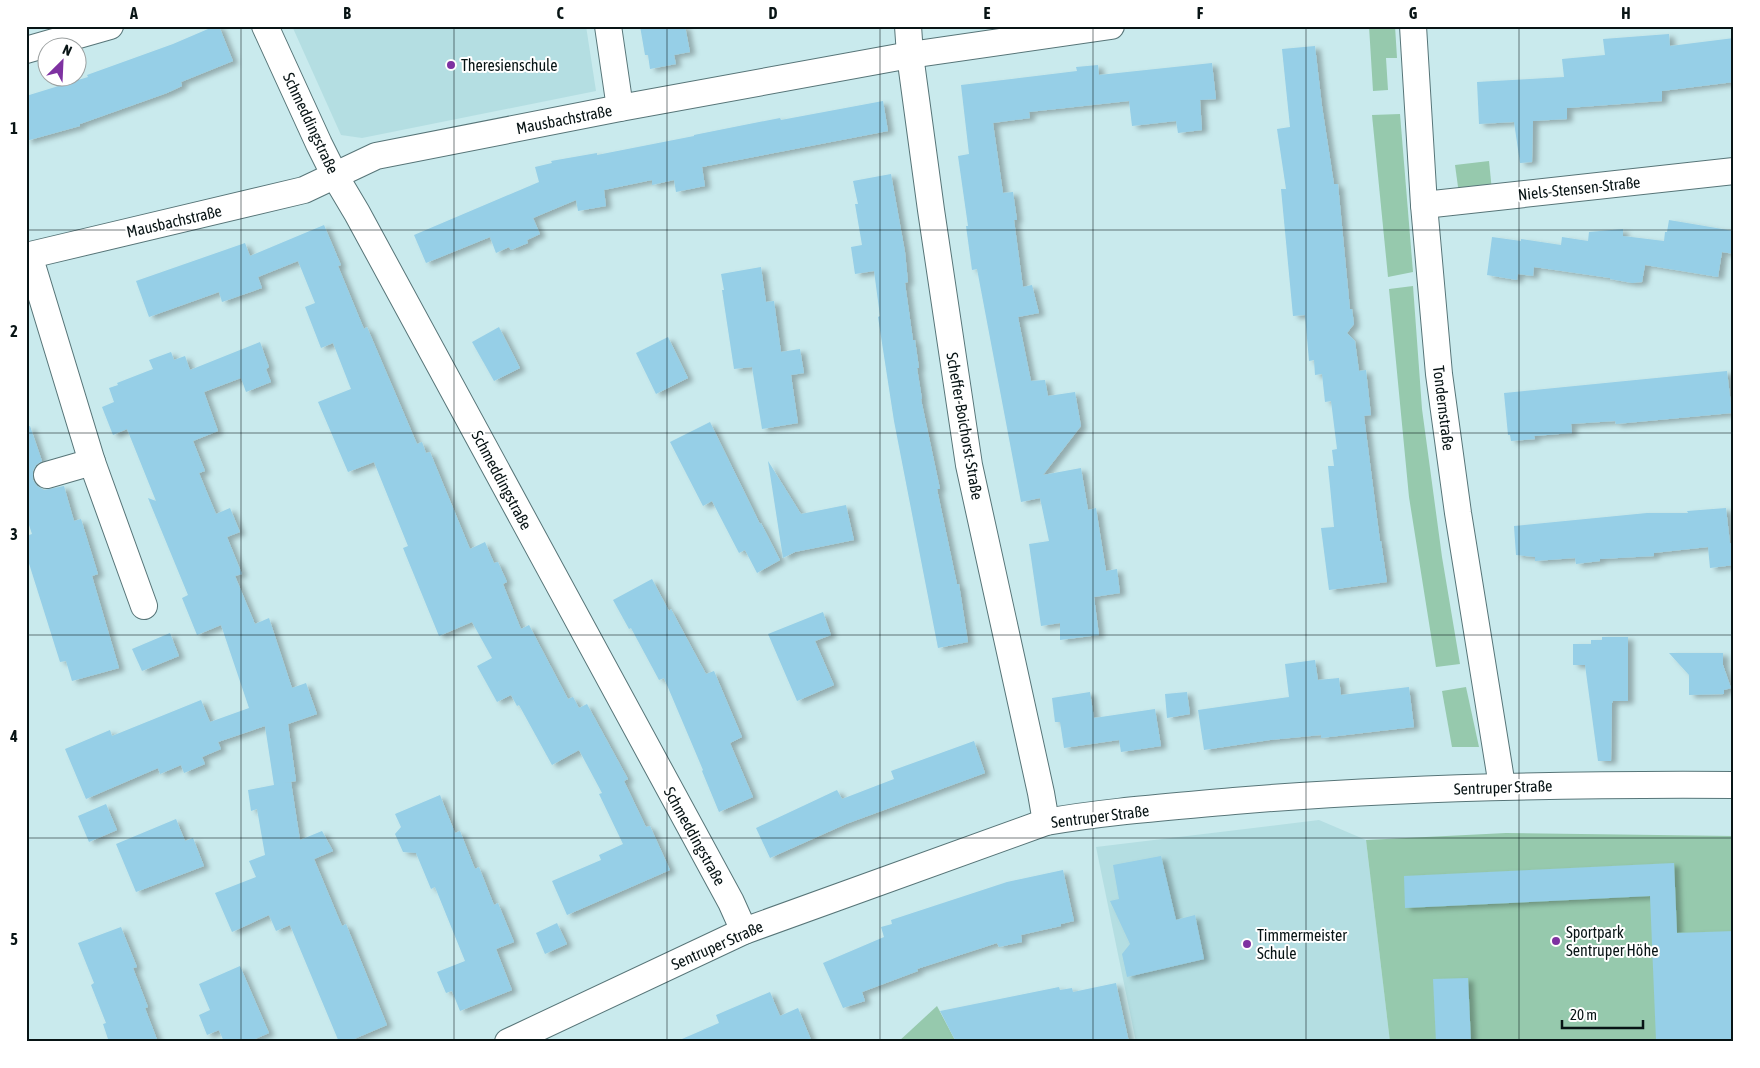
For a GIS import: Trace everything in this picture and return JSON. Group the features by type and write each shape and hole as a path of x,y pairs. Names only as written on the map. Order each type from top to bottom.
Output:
{"street":[{"path":"26,50 110,26"},
{"name":"Schmeddingstraße","path":"265,26 335,176 357,213 731,902 744,931"},
{"path":"608,26 620,108"},
{"name":"Scheffer-Boichorst-Straße","path":"908,26 910,55 931,210 969,465 1046,822"},
{"name":"Mausbachstraße","path":"144,606 92,462 28,256 304,190 376,156 620,108 910,55 1111,26"},
{"name":"Tondernstraße","path":"1414,26 1424,204 1439,374 1458,512 1502,786"},
{"name":"Niels-Stensen-Straße","path":"1424,204 1734,171"},
{"path":"47,475 92,462"},
{"name":"Sentruper Straße","path":"508,1042 744,931 1046,822 1092,814 1286,797 1502,786 1734,785"}],"shaded area":[{"name":"Theresienschule","path":"292,26 586,26 596,91 362,138 341,135"},
{"name":"Timmermeister Schule","path":"1319,820 1366,840 1390,1042 1136,1042 1096,847"}],"green space":[{"path":"1369,26 1395,26 1397,58 1386,58 1388,90 1373,91"},
{"path":"1400,114 1413,272 1388,277 1372,115"},
{"path":"1489,161 1492,191 1459,194 1455,165"},
{"path":"1413,286 1422,409 1442,557 1460,664 1436,667 1409,497 1389,289"},
{"path":"1466,687 1479,747 1452,747 1442,691"},
{"name":"Sportpark Sentruper Höhe","path":"1506,833 1734,836 1734,1042 1390,1042 1366,840"},
{"path":"937,1006 956,1042 898,1042"}],"building":[{"path":"219,26 233,61 181,82 182,86 167,93 80,124 80,126 26,141 26,96 52,88 88,88 88,75"},
{"path":"640,26 685,26 690,52 674,55 676,64 650,69 648,55 645,55"},
{"path":"1669,34 1670,46 1734,38 1734,82 1662,91 1662,101 1567,108 1567,119 1533,121 1532,162 1520,163 1514,122 1479,124 1477,82 1564,77 1562,59 1605,55 1603,39"},
{"path":"1315,46 1334,184 1338,184 1350,309 1352,309 1354,324 1347,333 1355,341 1359,371 1366,370 1371,415 1364,416 1387,582 1329,590 1321,528 1334,527 1328,466 1334,466 1332,450 1337,449 1331,401 1325,402 1322,374 1315,375 1314,360 1309,361 1305,315 1293,316 1281,189 1286,189 1277,129 1290,127 1282,49"},
{"path":"1212,63 1216,99 1200,100 1202,130 1178,133 1176,121 1132,126 1129,101 1029,112 1030,118 993,123 1003,193 1013,192 1017,220 1014,220 1023,287 1032,285 1039,313 1018,317 1031,381 1045,380 1048,396 1075,392 1081,426 1043,475 1081,468 1088,510 1096,508 1106,571 1117,569 1120,593 1094,597 1099,635 1060,640 1060,623 1041,626 1029,544 1049,541 1040,498 1021,502 977,269 972,270 958,156 969,154 961,85 1077,71 1076,67 1098,65 1099,75"},
{"path":"883,101 888,131 702,167 705,186 676,192 674,180 652,185 652,180 604,190 606,206 578,211 576,200 533,218 540,234 527,240 528,243 511,250 509,247 496,253 490,237 426,263 414,235 539,182 535,167 552,163 551,161 597,153 597,155 780,118 781,120"},
{"path":"891,174 905,252 908,282 905,283 919,368 917,368 921,399 940,489 937,489 957,584 959,584 968,642 938,648 894,421 878,317 880,316 874,271 855,274 851,247 862,245 855,204 858,204 853,181"},
{"path":"1669,220 1734,231 1734,254 1722,252 1718,277 1645,265 1642,282 1632,283 1534,267 1533,276 1518,274 1517,280 1487,275 1492,237 1561,245 1562,237 1588,241 1589,232 1623,229 1623,236 1664,241"},
{"path":"324,225 341,265 338,266 364,329 367,327 417,444 422,442 426,453 430,452 470,549 485,542 494,563 498,562 507,582 503,584 521,629 529,625 568,699 573,697 579,708 587,704 628,779 624,781 646,827 650,826 670,870 567,915 552,881 601,860 599,855 623,844 599,794 602,793 579,750 552,765 519,705 517,706 511,695 497,702 477,666 492,658 472,622 439,636 403,548 408,546 374,462 348,472 318,402 351,389 333,343 321,348 305,307 315,303 298,261 258,277 262,288 222,302 219,292 149,317 136,281 245,243 250,256"},
{"path":"761,267 766,302 774,301 781,352 800,349 804,373 791,375 798,423 762,429 752,367 734,369 721,274"},
{"path":"499,327 520,368 494,381 472,342"},
{"path":"668,337 688,378 656,394 636,353"},
{"path":"260,342 269,367 266,369 271,382 246,392 241,378 204,392 218,431 193,441 205,471 199,473 216,514 230,508 240,532 227,537 242,574 235,576 255,624 269,618 292,688 306,683 317,714 288,724 296,781 284,783 291,782 300,840 322,831 333,851 314,859 342,926 346,924 387,1025 347,1042 339,1042 290,925 276,931 269,915 232,932 215,893 256,877 249,861 265,855 257,809 251,811 248,790 274,785 265,726 218,742 221,749 202,757 205,764 184,773 181,765 160,774 158,768 86,799 65,749 110,730 112,736 201,700 210,722 249,708 221,625 197,635 182,598 188,595 148,498 156,501 127,429 113,435 102,407 114,402 109,388 153,369 149,360 171,352 174,360 185,356 190,370"},
{"path":"1727,371 1732,413 1616,424 1615,421 1571,424 1572,433 1534,436 1535,439 1511,441 1510,435 1508,435 1504,393"},
{"path":"710,422 760,524 780,560 757,573 745,550 739,553 712,501 703,506 670,442"},
{"path":"30,426 42,461 36,465 33,471 33,480 37,486 44,490 64,486 74,521 81,519 98,574 92,576 119,668 72,681 66,661 60,662 26,554 26,536 32,534 26,516 26,427"},
{"path":"768,461 801,514 846,505 854,540 795,552 783,558"},
{"path":"1726,508 1730,543 1734,543 1734,565 1710,568 1708,547 1654,553 1654,556 1600,559 1600,561 1576,564 1575,558 1535,561 1535,557 1516,555 1514,526 1647,513 1688,513 1687,511"},
{"path":"652,579 669,611 671,609 706,674 714,671 742,737 730,743 753,797 719,812 664,678 659,680 631,628 629,629 613,600"},
{"path":"823,612 831,635 815,641 834,685 797,701 768,634"},
{"path":"170,633 179,656 142,671 132,649"},
{"path":"1602,637 1628,637 1628,701 1613,701 1612,703 1611,761 1598,761 1585,665 1573,665 1573,644 1591,644 1591,640 1602,640"},
{"path":"1669,653 1723,653 1723,665 1731,688 1724,690 1724,694 1689,695 1689,675"},
{"path":"1315,660 1318,680 1339,678 1341,695 1409,687 1414,727 1321,738 1321,735 1270,740 1204,750 1198,710 1289,697 1285,664"},
{"path":"1090,692 1094,718 1155,709 1161,746 1121,752 1119,740 1064,748 1060,722 1055,722 1052,698"},
{"path":"1187,692 1190,714 1167,718 1165,694"},
{"path":"974,741 985,773 846,824 770,858 756,828 837,790 842,799 894,779 891,771"},
{"path":"440,795 455,833 460,831 475,869 479,867 494,905 498,903 514,942 496,949 512,990 460,1011 452,991 446,993 437,972 465,961 435,887 431,889 416,853 403,852 395,834 401,827 395,814"},
{"path":"106,804 117,830 89,842 78,816"},
{"path":"176,819 185,841 193,838 204,866 136,892 116,844"},
{"path":"1161,856 1176,920 1195,915 1204,959 1127,977 1122,954 1130,944 1110,901 1119,899 1113,865"},
{"path":"1674,863 1677,933 1734,931 1734,1042 1657,1042 1650,896 1405,908 1404,876"},
{"path":"1063,870 1074,921 1061,924 1061,926 1021,935 1022,942 999,947 997,943 917,969 918,971 862,992 865,1001 843,1008 823,963 884,937 881,927 892,924 891,920 1007,882"},
{"path":"557,923 567,944 545,954 536,933"},
{"path":"121,927 137,967 133,968 148,1007 145,1008 158,1042 109,1042 103,1024 106,1023 91,985 94,983 78,943"},
{"path":"240,966 269,1033 248,1042 224,1042 219,1030 207,1035 199,1015 210,1010 199,984"},
{"path":"1468,978 1471,1042 1436,1042 1433,979"},
{"path":"1116,983 1129,1042 956,1042 940,1011 1059,987 1060,990 1072,988 1073,992"},
{"path":"770,992 780,1016 798,1008 812,1042 675,1042 719,1023 716,1015"}],"place":[{"name":"Theresienschule","path":"451,65"},
{"name":"Sportpark Sentruper Höhe","path":"1556,941"},
{"name":"Timmermeister Schule","path":"1247,944"}]}
